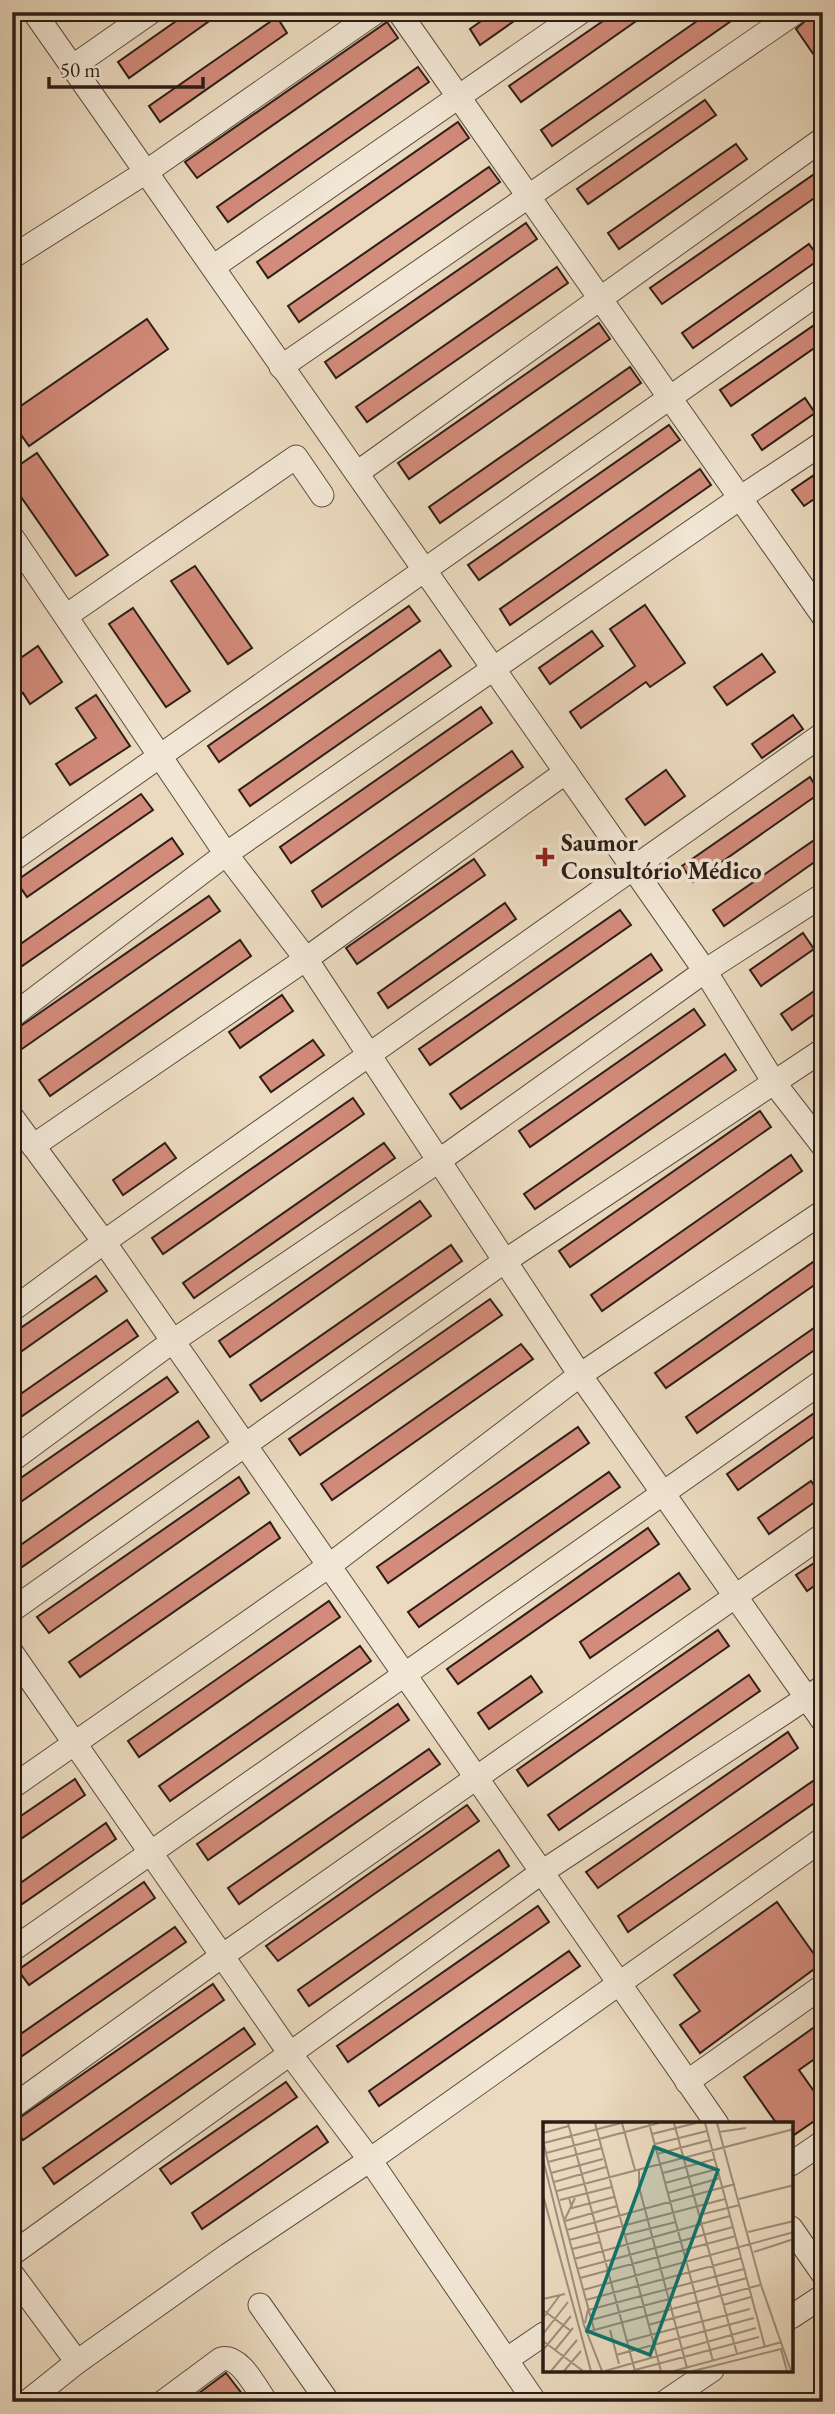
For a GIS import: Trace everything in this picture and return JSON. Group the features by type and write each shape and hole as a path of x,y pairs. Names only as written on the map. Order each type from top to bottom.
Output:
{"street":[{"path":"34,12 705,971 775,1084 823,1146"},
{"path":"72,67 151,12"},
{"path":"12,257 146,172 376,12"},
{"path":"399,12 740,498 819,602"},
{"path":"213,267 581,12"},
{"path":"281,368 796,12"},
{"path":"357,473 823,139"},
{"path":"12,860 823,290"},
{"path":"12,1016 226,855 823,443"},
{"path":"66,616 296,457 322,495"},
{"path":"12,537 226,855 306,959 580,1375 736,1596 814,1692 823,1721"},
{"path":"12,1310 104,1242 823,734"},
{"path":"33,1146 306,959 566,772"},
{"path":"12,1460 173,1341 440,1160 705,971 823,895"},
{"path":"12,1610 505,1261 823,1050"},
{"path":"12,1117 104,1242 716,2122"},
{"path":"12,1787 330,1565 580,1375 823,1212"},
{"path":"12,1950 823,1381"},
{"path":"12,2108 222,1956 823,1535"},
{"path":"12,1653 290,2054 370,2160 535,2402"},
{"path":"12,2254 541,1872 814,1692"},
{"path":"27,2402 77,2362 228,2255 370,2160 823,1839"},
{"path":"687,2082 823,1986"},
{"path":"793,2163 823,2142"},
{"path":"793,2231 823,2274"},
{"path":"12,2274 77,2362"},
{"path":"793,2316 823,2296"},
{"path":"260,2305 328,2402"},
{"path":"506,2360 543,2335"},
{"path":"163,2402 221,2359 228,2357 236,2360 266,2402"},
{"path":"666,2402 709,2372"}],"path":[{"path":"12,2355 20,2349"}],"building":[{"path":"189,12 222,12 129,78 118,62"},
{"path":"494,12 527,12 480,45 470,29"},
{"path":"616,12 649,12 521,102 509,86"},
{"path":"710,12 744,12 552,146 541,130"},
{"path":"815,12 823,12 823,68 796,29"},
{"path":"277,17 287,33 160,122 149,106"},
{"path":"387,22 398,38 197,178 185,162"},
{"path":"418,67 429,82 228,222 217,207"},
{"path":"705,100 716,115 588,204 577,189"},
{"path":"458,122 469,138 268,278 257,262"},
{"path":"736,144 747,159 619,249 608,233"},
{"path":"489,167 500,182 299,322 288,306"},
{"path":"823,168 823,192 662,304 650,288"},
{"path":"526,223 537,239 336,378 325,362"},
{"path":"809,244 820,259 693,348 682,333"},
{"path":"557,267 568,283 367,422 356,407"},
{"path":"147,319 168,349 29,446 12,422 12,412"},
{"path":"823,319 823,342 731,406 720,390"},
{"path":"599,323 610,339 409,479 398,463"},
{"path":"630,367 641,383 440,523 429,507"},
{"path":"805,398 815,413 762,450 752,435"},
{"path":"669,425 680,440 479,580 468,565"},
{"path":"37,453 108,555 76,576 12,484 12,470"},
{"path":"700,469 711,485 510,625 500,609"},
{"path":"823,469 823,493 804,506 792,490"},
{"path":"195,566 252,648 228,664 171,581"},
{"path":"645,605 685,663 650,687 646,682 581,728 570,712 635,666 610,629"},
{"path":"409,606 420,621 219,762 208,746"},
{"path":"133,608 190,691 166,707 109,624"},
{"path":"592,631 603,646 550,684 539,668"},
{"path":"38,646 62,682 30,704 23,693 12,700 12,664"},
{"path":"440,650 451,666 250,806 239,790"},
{"path":"762,654 775,672 727,705 714,687"},
{"path":"96,695 130,746 70,785 56,764 96,738 76,708"},
{"path":"481,707 492,723 291,863 280,847"},
{"path":"793,715 803,729 762,758 752,744"},
{"path":"512,751 523,767 322,907 312,891"},
{"path":"666,770 685,796 645,825 626,799"},
{"path":"810,777 820,793 693,882 682,866"},
{"path":"141,794 153,810 27,897 16,881"},
{"path":"823,834 823,856 724,926 713,910"},
{"path":"172,838 183,854 12,973 12,950"},
{"path":"474,859 485,875 357,964 346,948"},
{"path":"209,896 220,911 19,1051 12,1042 12,1032"},
{"path":"505,903 516,919 388,1008 378,993"},
{"path":"620,910 631,925 430,1065 419,1049"},
{"path":"803,933 814,949 761,986 750,970"},
{"path":"240,940 251,956 50,1096 39,1080"},
{"path":"651,954 662,970 461,1109 450,1094"},
{"path":"823,985 823,1008 792,1030 781,1014"},
{"path":"282,995 293,1011 240,1048 229,1032"},
{"path":"694,1009 705,1025 530,1147 519,1131"},
{"path":"313,1040 324,1055 271,1092 260,1077"},
{"path":"725,1054 736,1070 535,1209 524,1194"},
{"path":"353,1098 364,1114 163,1254 152,1238"},
{"path":"760,1111 771,1127 570,1267 559,1251"},
{"path":"165,1143 176,1158 123,1195 113,1180"},
{"path":"384,1143 395,1158 194,1298 183,1283"},
{"path":"791,1155 802,1171 602,1311 591,1295"},
{"path":"420,1201 431,1216 230,1357 219,1341"},
{"path":"451,1245 462,1261 261,1401 250,1385"},
{"path":"823,1255 823,1279 666,1388 655,1373"},
{"path":"96,1276 107,1291 12,1358 12,1334"},
{"path":"490,1299 502,1315 300,1455 289,1439"},
{"path":"127,1320 138,1336 12,1423 12,1400"},
{"path":"814,1328 823,1344 697,1433 686,1417"},
{"path":"521,1344 533,1359 332,1500 321,1484"},
{"path":"167,1377 178,1392 12,1508 12,1484"},
{"path":"823,1407 823,1430 738,1490 727,1474"},
{"path":"198,1421 209,1437 12,1574 12,1551"},
{"path":"578,1427 589,1443 388,1583 377,1567"},
{"path":"609,1472 620,1487 419,1627 408,1612"},
{"path":"239,1477 249,1493 49,1633 37,1617"},
{"path":"811,1481 822,1497 769,1534 758,1518"},
{"path":"270,1522 280,1538 80,1677 69,1662"},
{"path":"648,1528 659,1544 458,1684 447,1669"},
{"path":"823,1557 823,1580 807,1591 796,1575"},
{"path":"679,1573 690,1589 590,1658 580,1642"},
{"path":"329,1601 340,1617 139,1757 128,1741"},
{"path":"718,1630 729,1646 528,1786 517,1770"},
{"path":"360,1646 371,1661 170,1801 159,1786"},
{"path":"749,1675 760,1691 559,1830 548,1815"},
{"path":"531,1676 542,1692 489,1729 478,1713"},
{"path":"398,1704 409,1720 208,1860 197,1844"},
{"path":"788,1732 798,1748 598,1888 586,1872"},
{"path":"429,1749 440,1764 239,1904 228,1888"},
{"path":"823,1774 823,1797 628,1932 618,1916"},
{"path":"75,1779 85,1795 12,1845 12,1822"},
{"path":"467,1805 479,1821 278,1961 266,1946"},
{"path":"106,1823 116,1839 12,1911 12,1889"},
{"path":"499,1850 509,1866 309,2006 298,1990"},
{"path":"144,1882 155,1898 29,1985 18,1970"},
{"path":"777,1902 821,1964 700,2053 680,2025 700,2011 674,1975"},
{"path":"538,1906 549,1922 348,2062 337,2046"},
{"path":"175,1927 186,1942 12,2063 12,2040"},
{"path":"569,1951 580,1966 379,2106 369,2091"},
{"path":"213,1984 224,2000 23,2140 12,2123"},
{"path":"823,2021 823,2053 799,2070 823,2104 823,2115 793,2136 793,2122 776,2122 744,2077"},
{"path":"244,2028 255,2044 54,2184 43,2168"},
{"path":"286,2082 297,2097 171,2184 160,2169"},
{"path":"317,2126 328,2142 202,2229 192,2213"},
{"path":"226,2373 243,2395 233,2402 187,2402"}],"place":[{"name":"Saumor Consultório Médico","path":"545,857"}]}
